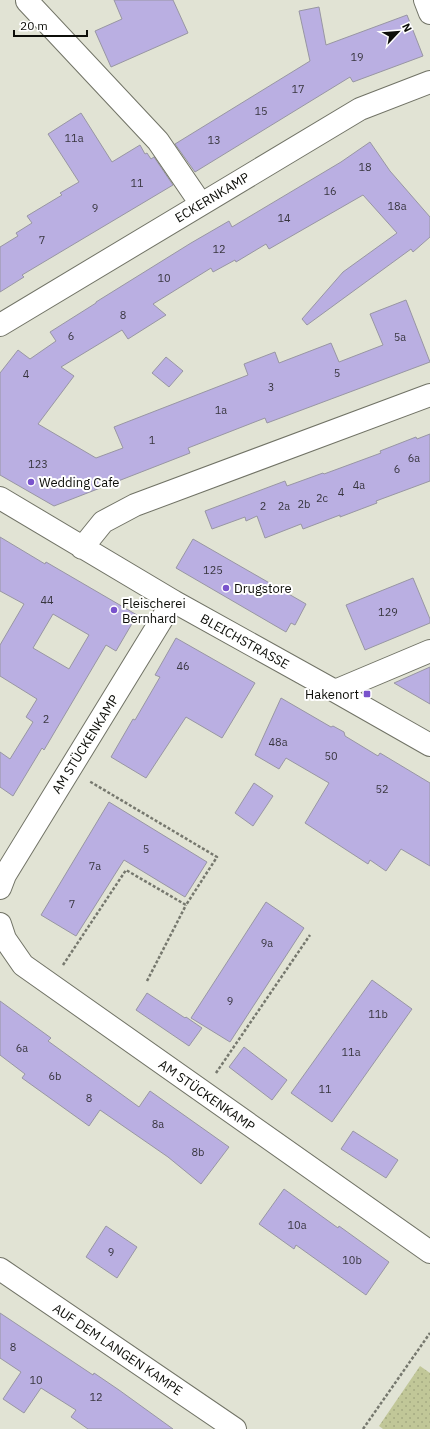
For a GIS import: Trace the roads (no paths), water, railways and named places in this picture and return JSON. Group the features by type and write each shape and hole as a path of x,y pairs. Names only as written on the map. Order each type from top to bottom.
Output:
{"street":[{"path":"425,0 430,13"},
{"path":"27,1 158,141 201,204"},
{"name":"ECKERNKAMP","path":"0,326 360,108 430,82"},
{"path":"82,548 103,522 135,505 430,395"},
{"name":"BLEICHSTRASSE","path":"0,498 173,601 430,745"},
{"name":"AM STÜCKENKAMP","path":"0,888 5,875 173,601"},
{"path":"336,691 430,651"},
{"name":"AM STÜCKENKAMP","path":"0,924 5,938 23,965 430,1252"},
{"name":"AUF DEM LANGEN KAMPE","path":"0,1269 235,1429"}],"place":[{"name":"Wedding Cafe","path":"31,482"},
{"name":"Drugstore","path":"226,588"},
{"name":"Fleischerei Bernhard","path":"114,610"},
{"name":"Hakenort","path":"367,694"}]}
